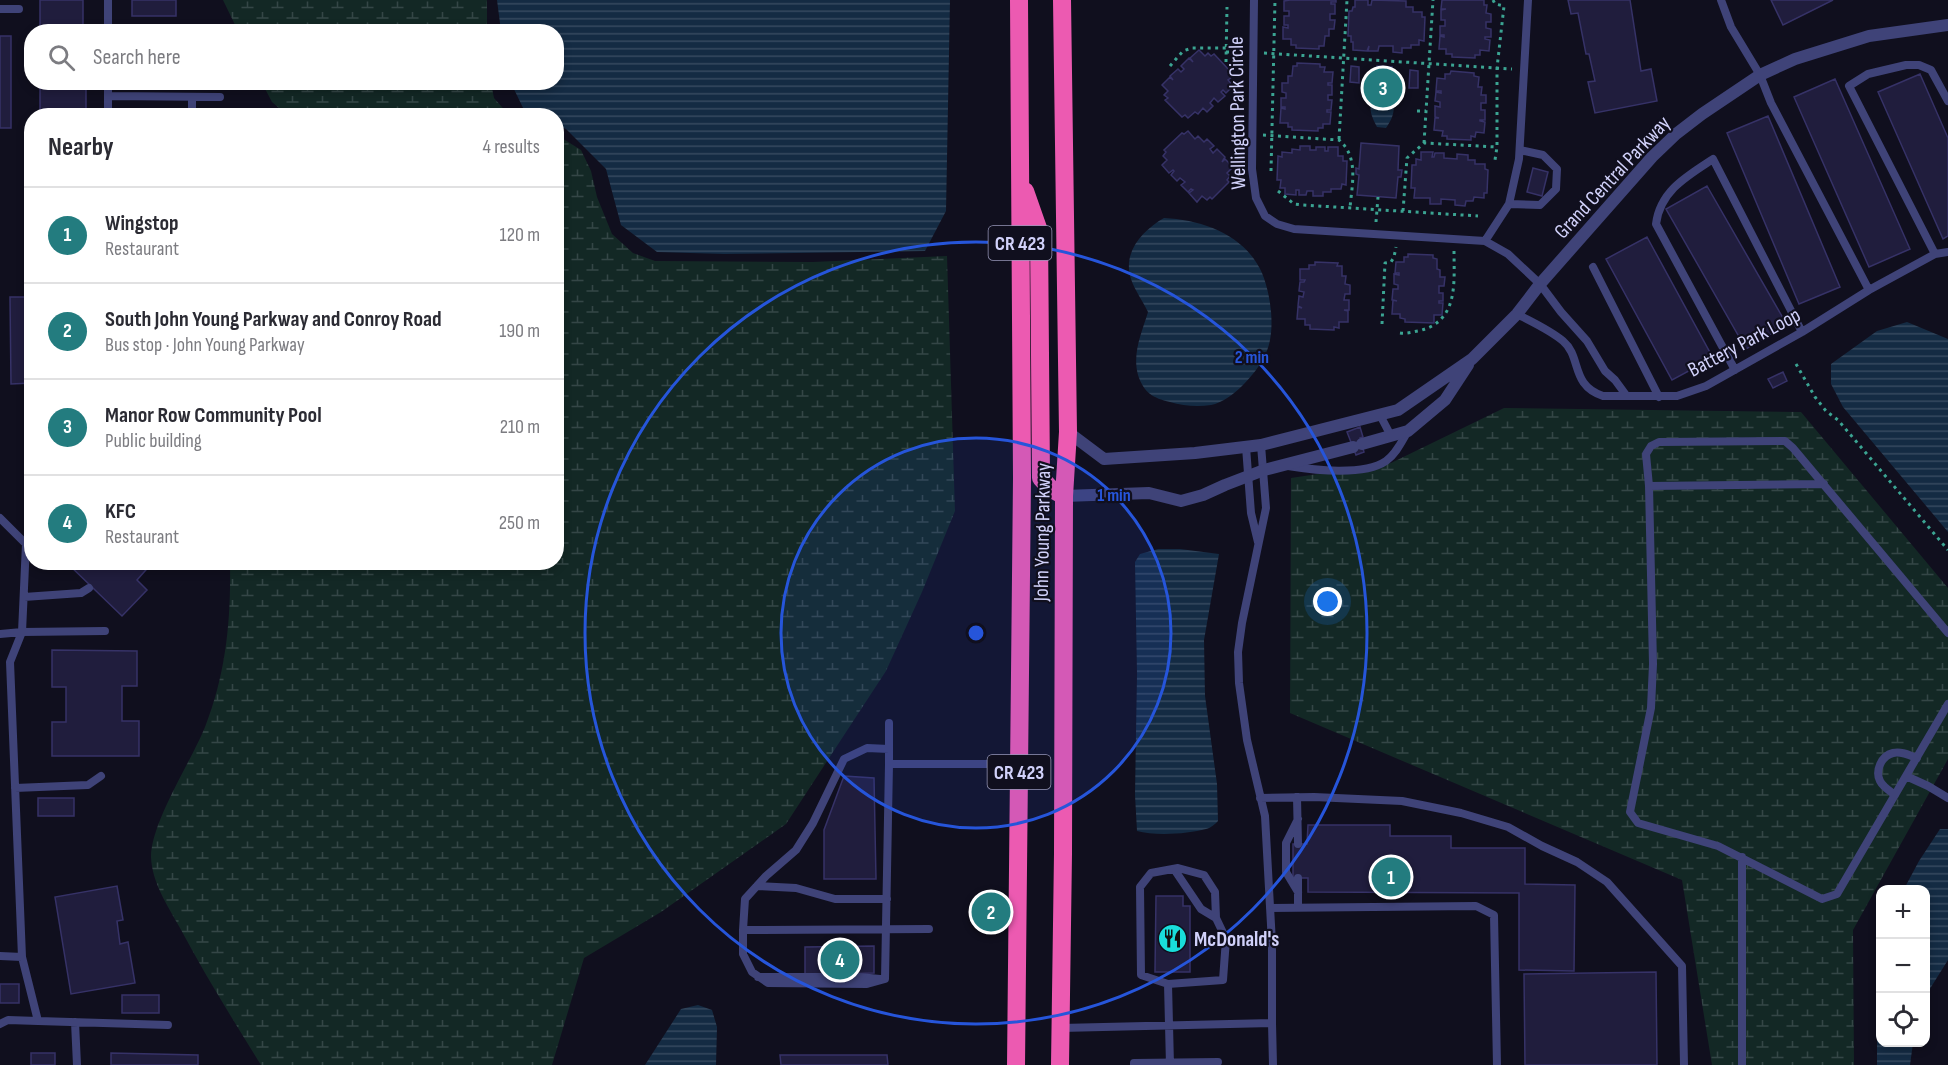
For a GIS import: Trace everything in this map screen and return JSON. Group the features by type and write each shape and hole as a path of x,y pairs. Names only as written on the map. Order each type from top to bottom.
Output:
{"highway":[{"name":"John Young Parkway","path":"1016,1065 1022,478 1019,0"},
{"name":"John Young Parkway","path":"1060,1065 1064,496 1068,432 1062,0"},
{"path":"1020,177 1039,231 1041,478 1050,488 1064,496"},
{"path":"1022,478 1051,506 1057,557 1064,575"}],"street":[{"name":"Grand Central Parkway","path":"1064,496 1149,493 1181,501 1203,495 1264,470 1408,431 1445,400 1472,360 1517,314 1540,284 1652,158 1676,134 1701,114 1760,75 1795,59 1869,36 1948,25"},
{"name":"Grand Central Parkway","path":"1068,432 1104,459 1195,453 1261,445 1398,410 1472,360"}],"lane":[{"path":"108,0 108,24"},
{"name":"Wellington Park Circle","path":"1254,0 1252,169 1256,198 1265,216 1277,224 1294,229 1485,241 1508,254 1540,284"},
{"path":"1485,241 1509,204 1520,150 1528,0"},
{"path":"1721,0 1731,27 1760,75 1771,103 1869,290"},
{"path":"0,9 19,9"},
{"path":"1935,254 1849,86 1868,74 1906,65 1919,65 1931,70 1948,101"},
{"path":"108,90 108,108"},
{"path":"108,96 220,97"},
{"path":"192,97 192,108"},
{"path":"1509,204 1540,205 1556,189 1557,169 1543,154 1520,150"},
{"path":"1736,370 1656,224 1664,199 1682,179 1713,159 1802,332"},
{"name":"Battery Park Loop","path":"1517,314 1564,342 1584,384 1593,393 1603,396 1677,396 1706,386 1802,332 1869,290 1935,254 1948,252"},
{"path":"1593,267 1659,397"},
{"path":"1540,284 1587,341 1605,371 1626,395"},
{"path":"1380,415 1391,436"},
{"path":"1281,465 1310,470 1361,469 1384,462 1395,454 1408,431"},
{"path":"1948,633 1824,484 1785,441 1659,442 1651,446 1647,454 1653,664 1651,708 1630,812 1638,823 1718,846 1822,899 1837,894 1948,704"},
{"path":"1261,445 1266,508 1238,652 1239,682 1247,740 1265,816 1272,938 1274,1065"},
{"path":"1246,447 1251,513 1259,546"},
{"path":"1649,486 1824,484"},
{"path":"0,518 24,537"},
{"path":"26,570 22,632 10,662 22,957 38,1021"},
{"path":"24,597 81,593 89,588"},
{"path":"0,634 105,631"},
{"path":"889,723 889,749 889,764 887,899 885,979 867,984 768,983 752,972 743,954 745,899 766,876 796,850 813,823 844,759 867,748 889,749"},
{"path":"1894,795 1883,786 1879,778 1879,766 1886,757 1893,753 1904,753 1917,758"},
{"path":"889,764 1019,764"},
{"path":"15,788 88,785 100,776"},
{"path":"1906,776 1948,798"},
{"path":"1260,798 1298,797 1402,801 1461,813 1508,827 1577,862 1608,882 1682,966 1684,1065"},
{"path":"1298,797 1298,844"},
{"path":"1298,819 1286,843 1286,872 1298,892"},
{"path":"1742,857 1742,1065"},
{"path":"1178,868 1204,874 1215,892 1216,918 1226,939 1223,980 1168,984 1140,975 1140,887 1151,873 1178,868"},
{"path":"1174,869 1201,909 1216,918"},
{"path":"1298,878 1298,907"},
{"path":"757,886 796,888 835,899 887,899"},
{"path":"1270,908 1476,906 1494,915 1497,1065"},
{"path":"743,930 929,929"},
{"path":"1226,939 1272,938"},
{"path":"0,956 22,957"},
{"path":"1168,984 1170,1064"},
{"path":"0,1024 8,1020 168,1025"},
{"path":"75,1022 77,1065"},
{"path":"1061,1028 1272,1023"},
{"path":"1134,1065 1134,1063 1218,1062"}],"path":[{"path":"1271,171 1275,0"},
{"path":"1339,140 1347,0"},
{"path":"1424,143 1433,0"},
{"path":"1492,0 1495,4 1504,6 1497,68 1495,160"},
{"path":"1226,62 1227,8"},
{"path":"1170,66 1183,51 1192,48 1524,69"},
{"path":"1341,106 1346,106"},
{"path":"1417,111 1426,111"},
{"path":"1252,134 1339,140 1347,146 1352,158 1350,208"},
{"path":"1403,211 1407,158 1424,143 1497,147"},
{"path":"1278,191 1294,204 1478,216"},
{"path":"1375,235 1378,197"},
{"path":"1382,324 1385,262 1391,262 1395,247 1407,247"},
{"path":"1400,333 1429,329 1442,320 1450,309 1454,248"},
{"path":"1796,364 1820,405 1838,420 1948,550"}],"green space":[{"path":"223,0 487,0 487,24 235,24"},
{"path":"266,90 492,90 494,98 503,108 279,108 272,102"},
{"path":"564,139 581,150 591,171 597,197 612,234 633,253 655,261 813,262 947,256 955,511 886,671 786,824 661,912 584,958 552,1065 261,1065 209,980 166,903 154,876 151,857 157,827 199,741 212,707 226,647 230,570 564,570"},
{"path":"1504,408 1801,412 1948,588 1948,759 1853,930 1854,1065 1712,1065 1682,880 1290,713 1291,478 1391,463"}],"water":[{"path":"497,0 950,0 946,211 925,251 724,254 657,252 621,225 606,169 564,128 564,108 523,108 514,90 564,90 564,24 500,24"},
{"path":"1380,88 1388,89 1394,104 1392,118 1386,128 1377,127 1371,111 1371,103"},
{"path":"1164,218 1208,226 1234,239 1255,260 1265,282 1272,324 1266,353 1256,371 1242,386 1228,398 1215,404 1190,406 1159,399 1146,390 1138,375 1137,351 1148,312 1131,279 1129,260 1142,235"},
{"path":"1907,322 1948,339 1948,532 1843,407 1831,384 1831,364 1877,331"},
{"path":"1158,549 1219,554 1204,640 1205,696 1217,784 1218,821 1213,826 1199,831 1153,834 1137,831 1135,562 1140,554"},
{"path":"1940,829 1948,829 1948,960 1930,989 1930,885 1906,885"},
{"path":"698,1005 712,1010 717,1027 716,1065 645,1065 681,1009"},
{"path":"1877,1047 1912,1047 1910,1065 1877,1065"}],"building":[{"path":"40,0 83,0 83,24 40,24"},
{"path":"132,0 176,0 176,16 132,16"},
{"path":"1336,0 1336,2 1331,2 1335,4 1335,14 1330,14 1330,20 1335,20 1334,29 1329,29 1329,36 1325,36 1324,46 1319,46 1319,49 1296,48 1296,45 1291,45 1291,39 1283,39 1283,27 1288,28 1288,25 1284,25 1284,16 1289,16 1289,11 1284,11 1284,1"},
{"path":"1355,0 1368,0 1368,5 1371,5 1372,0 1406,1 1406,7 1413,7 1413,12 1422,12 1422,17 1425,17 1424,41 1419,40 1419,45 1411,45 1411,48 1402,48 1402,53 1393,52 1393,46 1379,46 1378,51 1368,51 1369,46 1367,51 1353,50 1351,36 1348,36 1349,11 1355,7"},
{"path":"1442,0 1484,0 1484,5 1487,5 1486,13 1491,14 1491,22 1486,22 1486,28 1491,29 1491,37 1485,37 1490,40 1489,51 1480,50 1480,55 1475,55 1475,58 1452,57 1452,54 1446,54 1446,49 1439,49 1440,36 1444,37 1440,35 1440,26 1445,26 1445,20 1441,20 1441,10 1446,9 1441,9"},
{"path":"1568,0 1630,0 1641,71 1651,69 1657,101 1595,113 1588,82 1595,81 1589,54 1586,54 1578,13 1571,14"},
{"path":"1771,0 1833,0 1783,25"},
{"path":"0,36 11,36 11,128 0,128"},
{"path":"1199,50 1205,56 1208,53 1211,56 1214,54 1230,71 1228,73 1232,77 1228,80 1233,86 1226,93 1223,90 1221,92 1225,96 1218,102 1214,98 1210,103 1213,106 1207,112 1203,108 1198,114 1195,112 1188,118 1185,115 1182,117 1165,100 1168,98 1164,95 1168,91 1162,85 1170,77 1173,80 1170,76 1178,69 1181,72 1184,69 1181,66 1189,58 1193,62 1190,58"},
{"path":"1297,63 1320,64 1320,67 1325,67 1324,72 1333,72 1332,83 1328,83 1332,85 1332,95 1328,95 1328,100 1332,100 1331,110 1327,110 1331,112 1330,124 1323,124 1323,128 1318,128 1318,131 1292,130 1292,127 1288,127 1288,123 1280,123 1281,108 1285,109 1281,107 1281,98 1286,98 1286,93 1282,92 1282,83 1288,83 1288,76 1292,76 1293,66 1297,66"},
{"path":"1351,66 1359,67 1359,83 1350,82"},
{"path":"1377,66 1392,67 1391,79 1376,78"},
{"path":"1410,70 1418,71 1418,88 1409,88"},
{"path":"1451,71 1474,73 1474,76 1479,77 1478,87 1482,87 1481,95 1486,95 1486,103 1481,103 1481,110 1485,110 1485,120 1480,120 1485,122 1484,133 1476,132 1475,137 1471,136 1471,140 1447,139 1447,136 1442,136 1443,131 1434,130 1435,118 1439,118 1435,117 1435,106 1440,107 1440,102 1435,101 1436,92 1441,93 1441,91 1436,91 1437,78 1445,79 1445,74 1450,74"},
{"path":"1920,74 1948,138 1948,236 1943,239 1878,92"},
{"path":"1835,79 1910,249 1869,267 1794,97"},
{"path":"40,90 86,90 86,108 40,108"},
{"path":"1768,116 1840,287 1799,304 1727,133"},
{"path":"1188,131 1195,139 1198,136 1204,142 1207,139 1214,146 1210,149 1213,153 1217,149 1225,157 1222,162 1225,159 1233,167 1227,173 1230,176 1227,180 1229,182 1212,199 1210,197 1207,200 1202,196 1197,202 1189,193 1193,190 1188,192 1181,185 1185,182 1180,178 1177,181 1171,175 1174,171 1169,173 1162,165 1167,160 1163,156 1166,152 1164,150 1182,133"},
{"path":"1361,143 1399,146 1398,170 1402,170 1401,177 1398,177 1396,198 1357,195 1359,175 1356,174 1356,168 1359,169"},
{"path":"1300,146 1310,146 1310,150 1325,147 1325,151 1328,151 1328,147 1338,147 1338,156 1343,156 1343,161 1347,161 1346,185 1342,184 1341,189 1323,192 1323,196 1313,196 1313,191 1307,191 1306,195 1299,195 1299,190 1296,190 1296,195 1285,194 1285,188 1280,188 1281,180 1277,180 1278,156 1282,157 1282,152 1292,153 1292,149 1300,150"},
{"path":"1421,152 1433,152 1432,157 1435,153 1444,153 1444,158 1457,159 1457,154 1468,155 1468,160 1475,160 1475,164 1485,164 1485,169 1488,170 1487,193 1484,193 1484,198 1474,197 1473,201 1466,201 1465,206 1455,205 1455,200 1441,199 1441,204 1430,204 1430,198 1414,198 1415,188 1411,188 1412,165 1416,165 1416,159 1421,160"},
{"path":"1533,168 1548,172 1542,196 1527,192"},
{"path":"1707,186 1787,325 1746,349 1666,209"},
{"path":"1647,237 1713,358 1672,380 1606,259"},
{"path":"1408,254 1433,255 1433,258 1437,259 1440,277 1445,277 1444,286 1439,286 1439,293 1443,293 1443,301 1439,301 1443,303 1442,315 1434,315 1434,323 1405,322 1405,319 1400,318 1400,314 1392,314 1393,289 1398,289 1398,285 1394,284 1394,274 1399,275 1395,273 1396,262 1404,262 1404,257 1408,257"},
{"path":"1315,262 1338,263 1337,266 1342,266 1342,276 1346,276 1345,284 1350,285 1350,294 1345,294 1344,300 1349,300 1349,310 1344,310 1348,311 1348,322 1339,322 1339,328 1334,327 1334,330 1310,329 1310,325 1305,325 1305,319 1297,319 1298,307 1302,308 1298,306 1299,296 1303,297 1304,292 1299,291 1300,282 1305,280 1300,280 1300,269 1309,269 1309,265 1315,265"},
{"path":"10,297 24,297 24,383 11,384"},
{"path":"1783,372 1787,381 1773,388 1768,379"},
{"path":"1360,427 1364,452 1356,455 1347,432"},
{"path":"74,570 146,570 137,580 147,590 122,616"},
{"path":"52,650 137,651 137,686 122,686 122,721 139,721 139,756 52,756 52,722 66,722 66,687 52,687"},
{"path":"844,776 874,778 876,879 824,879 824,830"},
{"path":"38,798 74,798 74,816 38,816"},
{"path":"1308,825 1390,825 1390,836 1451,836 1451,848 1525,848 1525,884 1575,885 1574,971 1519,970 1519,893 1308,892 1308,878 1293,878 1293,844 1307,844"},
{"path":"117,886 123,920 117,921 120,944 128,942 135,983 71,994 55,897"},
{"name":"McDonald's","path":"1156,896 1183,896 1183,906 1190,906 1190,972 1155,972"},
{"path":"874,946 874,973 805,974 805,947"},
{"path":"1656,972 1657,1065 1525,1065 1524,974"},
{"path":"0,984 19,984 19,1003 0,1003"},
{"path":"122,995 159,995 159,1013 122,1013"},
{"path":"31,1053 55,1053 55,1065 31,1065"},
{"path":"111,1053 198,1055 198,1065 111,1065"},
{"path":"780,1055 887,1055 888,1065 781,1065"}],"place":[{"name":"Manor Row Community Pool","path":"1383,88"},
{"name":"Wingstop","path":"1391,877"},
{"name":"South John Young Parkway and Conroy Road","path":"991,912"},
{"name":"McDonald's","path":"1173,939"},
{"name":"KFC","path":"840,960"}]}
